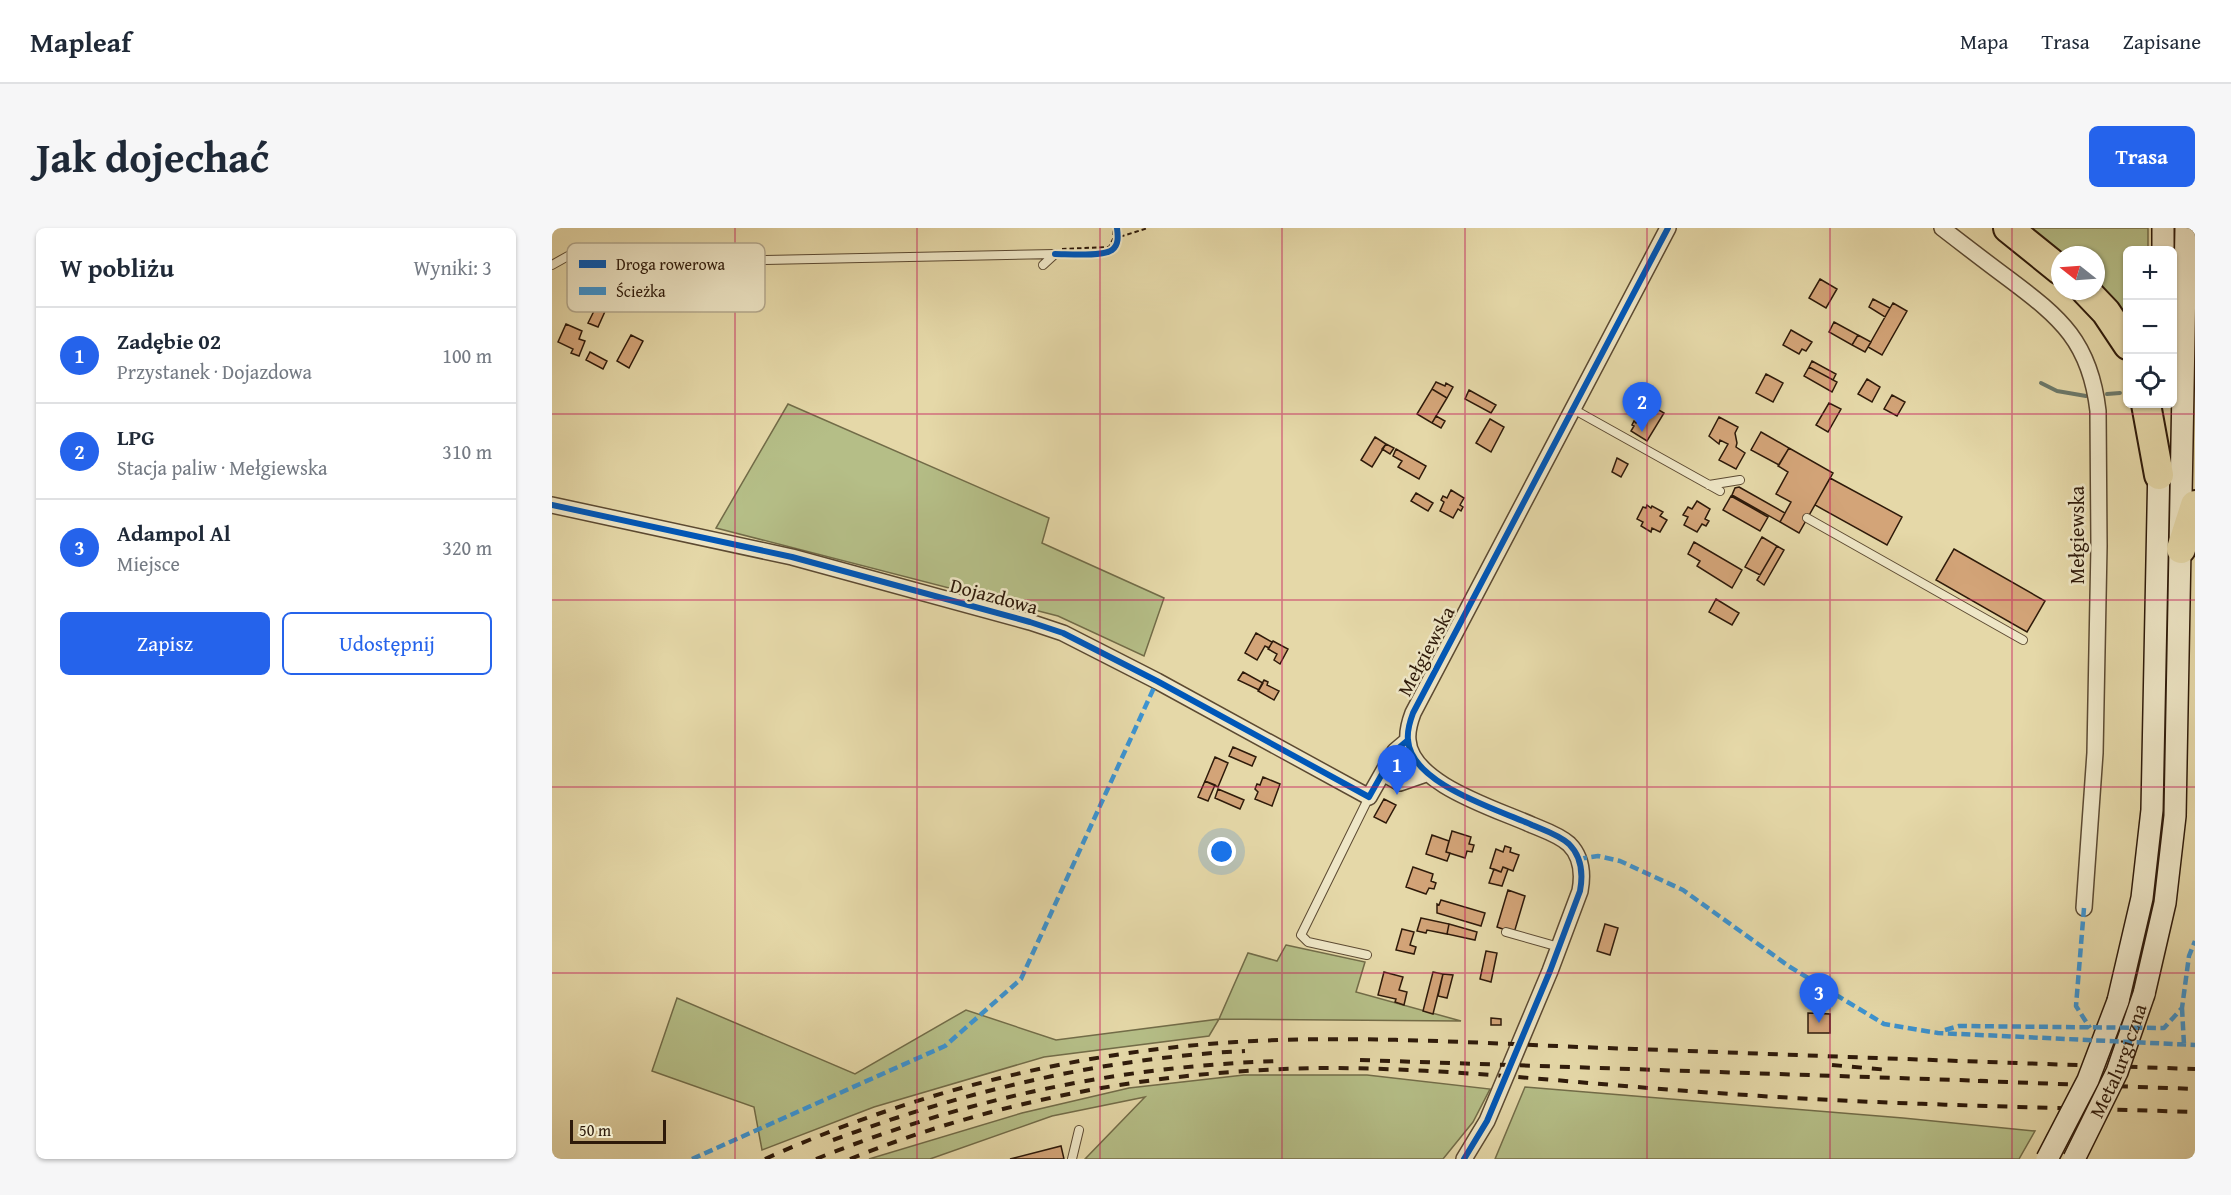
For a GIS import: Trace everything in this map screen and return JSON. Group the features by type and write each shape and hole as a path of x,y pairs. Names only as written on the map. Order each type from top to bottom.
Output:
{"highway":[{"path":"2008,228 2051,263"},
{"path":"2094,300 2112,321 2123,339"},
{"path":"2147,408 2159,475"},
{"path":"2181,549 2195,505"}],"main road":[{"path":"2163,228 2163,246"},
{"name":"Metalurgiczna","path":"2074,1159 2117,1072 2144,994 2165,903 2174,828 2186,228"},
{"name":"Metalurgiczna","path":"2047,1159 2088,1080 2118,1001 2142,898 2152,810 2160,408"}],"street":[{"name":"Mełgiewska","path":"1408,740 1413,712 1668,228"},
{"name":"Mełgiewska","path":"1942,228 2035,297 2062,322 2087,364 2096,394 2099,546 2096,753 2084,908"},
{"name":"Dojazdowa","path":"552,504 792,557 1063,633 1157,681 1369,797"},
{"path":"1369,797 1395,751 1408,740 1410,751 1426,774 1462,795 1548,832 1569,844 1578,859 1582,879 1580,891 1487,1121 1464,1159"},
{"path":"1383,773 1400,783 1426,774"}],"lane":[{"path":"765,260 1055,254"},
{"path":"1043,266 1055,254"},
{"path":"552,265 567,257"},
{"path":"1573,409 1720,491"},
{"path":"1709,485 1740,480"},
{"path":"1808,519 2023,640"},
{"path":"1367,955 1308,942 1301,935 1369,797"},
{"path":"1506,932 1559,946"},
{"path":"1072,1159 1078,1130"}],"path":[{"path":"1055,254 1102,253 1112,250 1117,245 1115,232 1148,228"}],"green space":[{"path":"2025,228 2148,228 2148,246 2123,246 2123,318 2105,297 2105,246 2051,246 2051,248"},
{"path":"788,404 1049,518 1042,543 1164,598 1144,656 1058,616 716,528"},
{"path":"1286,945 1365,962 1356,992 1461,1021 1219,1019 1248,953 1277,961"},
{"path":"677,998 855,1074 966,1010 1056,1040 1219,1019 1209,1036 1044,1057 874,1107 762,1150 754,1107 652,1071"},
{"path":"1244,1075 1367,1075 1490,1089 1473,1122 1443,1159 1085,1159 1145,1097 1052,1116 930,1159 869,1159 1022,1113 1129,1088"},
{"path":"1525,1087 2035,1131 2019,1159 1495,1159"}],"building":[{"path":"1820,279 1837,289 1826,308 1809,298"},
{"path":"1873,299 1890,308 1885,317 1869,307"},
{"path":"1893,303 1907,311 1882,355 1868,347"},
{"path":"594,312 605,312 598,327 588,323"},
{"path":"1834,322 1858,335 1852,345 1829,332"},
{"path":"566,324 582,331 579,339 585,341 579,356 571,353 573,349 558,342"},
{"path":"1791,330 1812,342 1806,351 1802,349 1799,354 1783,345"},
{"path":"631,335 643,341 629,368 617,361"},
{"path":"1858,335 1871,342 1865,352 1852,345"},
{"path":"590,352 607,361 603,369 586,360"},
{"path":"1812,361 1836,374 1833,380 1809,367"},
{"path":"1809,367 1837,382 1832,392 1804,376"},
{"path":"1766,374 1783,383 1773,402 1756,393"},
{"path":"1867,379 1880,387 1872,402 1858,394"},
{"path":"1436,382 1445,386 1446,383 1453,387 1447,398 1432,389"},
{"path":"1432,389 1447,398 1432,423 1417,414"},
{"path":"1469,390 1496,405 1491,413 1465,399"},
{"path":"1892,395 1905,402 1897,416 1884,409"},
{"path":"1829,403 1841,409 1828,432 1816,425"},
{"path":"1645,407 1652,411 1654,407 1664,413 1647,441 1631,431 1634,421 1636,423"},
{"path":"1436,416 1445,421 1441,428 1432,423"},
{"path":"1719,417 1738,427 1735,433 1736,447 1745,453 1736,469 1719,460 1728,444 1720,440 1719,444 1709,436"},
{"path":"1490,419 1504,427 1491,452 1476,443"},
{"path":"1761,432 1789,448 1779,465 1751,450"},
{"path":"1375,437 1386,444 1372,467 1361,460"},
{"path":"1386,444 1394,448 1390,454 1382,449"},
{"path":"1789,448 1833,473 1799,533 1780,522 1791,502 1776,494 1788,472 1778,466"},
{"path":"1396,449 1426,466 1419,479 1398,467 1402,461 1393,456"},
{"path":"1617,458 1628,464 1621,477 1612,472"},
{"path":"1830,478 1902,517 1887,545 1815,505"},
{"path":"1739,487 1785,513 1780,522 1732,495 1735,488"},
{"path":"1451,490 1464,498 1460,505 1463,507 1461,511 1458,509 1453,518 1440,511 1444,502 1441,500 1443,496 1447,498"},
{"path":"1416,493 1433,503 1428,511 1411,501"},
{"path":"1731,496 1768,517 1760,531 1723,510"},
{"path":"1697,501 1710,509 1705,519 1709,521 1706,526 1702,524 1697,532 1684,525 1688,517 1683,515 1688,507 1692,509"},
{"path":"1647,505 1663,512 1660,516 1667,520 1660,532 1652,528 1651,532 1641,526 1643,522 1637,519 1643,507 1646,508"},
{"path":"1762,537 1777,546 1760,575 1745,567"},
{"path":"1694,542 1742,570 1732,588 1697,566 1700,561 1688,554"},
{"path":"1777,546 1784,550 1764,585 1757,580"},
{"path":"1954,549 2045,601 2027,632 1936,580"},
{"path":"1716,599 1739,613 1732,625 1709,612"},
{"path":"1256,633 1272,642 1269,648 1265,646 1257,660 1245,653"},
{"path":"1273,641 1288,649 1280,664 1274,660 1277,654 1268,649"},
{"path":"1243,672 1263,683 1259,690 1238,680"},
{"path":"1264,680 1268,682 1267,685 1279,691 1274,700 1258,691"},
{"path":"1233,747 1256,757 1252,766 1229,756"},
{"path":"1215,757 1228,763 1218,787 1205,781"},
{"path":"1263,777 1280,784 1272,806 1255,799 1258,792 1255,789 1257,784 1260,785"},
{"path":"1205,781 1215,785 1208,801 1198,797"},
{"path":"1218,789 1244,800 1240,809 1215,798"},
{"path":"1384,799 1396,805 1386,823 1374,817"},
{"path":"1452,831 1471,837 1469,844 1474,845 1472,852 1467,851 1465,858 1446,852"},
{"path":"1432,835 1449,841 1446,852 1450,853 1447,861 1426,854"},
{"path":"1505,846 1511,848 1510,852 1519,855 1513,871 1503,867 1501,872 1490,868 1496,849 1503,852"},
{"path":"1413,867 1433,874 1431,881 1436,883 1434,889 1429,888 1426,894 1406,887"},
{"path":"1503,867 1508,869 1502,886 1489,883 1494,869 1501,872"},
{"path":"1508,890 1525,896 1514,933 1497,927"},
{"path":"1441,900 1485,913 1481,926 1437,913 1437,904 1439,905"},
{"path":"1421,918 1449,924 1447,934 1427,930 1426,933 1417,931"},
{"path":"1449,924 1477,932 1475,940 1447,934"},
{"path":"1605,924 1618,928 1610,955 1597,951"},
{"path":"1402,929 1414,932 1410,945 1416,947 1414,954 1396,950"},
{"path":"1486,951 1497,953 1491,982 1480,979"},
{"path":"1384,972 1403,977 1399,990 1407,992 1404,1005 1395,1002 1396,999 1378,995"},
{"path":"1433,972 1443,974 1433,1014 1423,1011"},
{"path":"1443,974 1453,975 1447,998 1438,996"},
{"path":"1808,1013 1830,1014 1830,1033 1808,1033"},
{"path":"1491,1018 1501,1019 1501,1025 1491,1025"},
{"path":"1061,1146 1064,1159 1010,1159"}],"waterway":[{"path":"2041,383 2057,391 2086,396"},
{"path":"2107,394 2120,393"}],"railway":[{"path":"765,1159 878,1114 995,1079 1115,1055 1236,1042 1336,1039 1436,1041 2195,1069"},
{"path":"833,1140 933,1106 1035,1080 1139,1061 1245,1051"},
{"path":"1360,1060 1987,1081"},
{"path":"816,1159 928,1119 1043,1089 1160,1070 1279,1061"},
{"path":"1832,1065 1889,1070"},
{"path":"850,1159 908,1137 967,1119 1089,1090 1151,1080 1275,1069 1436,1071 1790,1098 2195,1112"},
{"path":"1978,1081 2195,1089"}],"marked path":[{"path":"692,1159 945,1046 1021,979 1157,681"},
{"path":"1578,859 1598,856 1620,861 1683,890 1790,967 1884,1024 1938,1033 2195,1045"},
{"path":"2084,908 2076,1006 2090,1028"},
{"path":"1945,1030 1959,1026 2164,1028 2182,1008 2189,956 2195,941"},
{"path":"2182,1008 2184,1045"}],"cycle path":[{"path":"1055,254 1093,254 1112,250 1117,243 1117,228"},
{"path":"1464,1159 1487,1121 1550,971 1580,891 1580,866 1573,849 1561,838 1478,803 1439,782 1424,770 1413,756 1408,740 1409,726 1413,713 1668,228"},
{"path":"552,505 792,557 1063,633 1157,681 1369,797 1395,751 1408,740"}],"place":[{"name":"LPG","path":"1642,432"},
{"name":"Zadębie 02","path":"1397,795"},
{"name":"Adampol Al","path":"1819,1023"}]}
